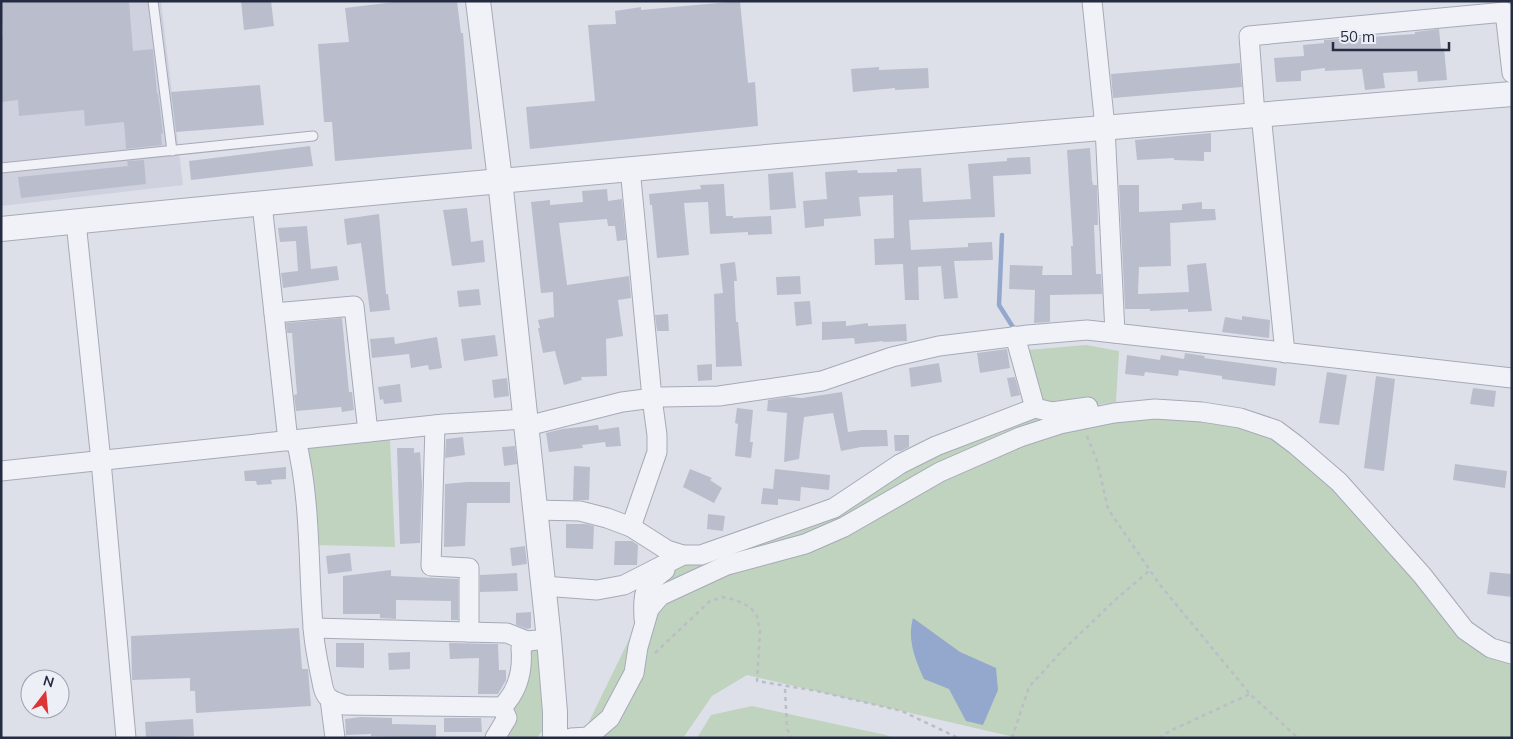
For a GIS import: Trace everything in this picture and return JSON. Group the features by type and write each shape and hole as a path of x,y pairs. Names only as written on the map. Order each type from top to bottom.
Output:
{"street":[{"path":"478,1 500,180 543,586 538,640 555,712 555,738"},
{"path":"1092,1 1105,127 1115,333"},
{"path":"1285,353 1248,36 1505,12 1512,73"},
{"path":"1,229 630,168 1512,94"},
{"path":"630,168 657,435 657,452 631,527"},
{"path":"262,204 274,313 292,440 300,456 310,554 313,628 325,695 344,705 502,707 510,699 520,676 522,648 538,640"},
{"path":"76,222 101,461 126,738"},
{"path":"274,313 354,306 368,432"},
{"path":"1,471 434,425 526,422 622,402 652,398 719,396 822,381 892,357 939,346 1015,336 1087,330 1512,378"},
{"path":"1015,336 1035,408"},
{"path":"535,510 580,511 607,518 631,527 667,550 683,555 701,556 834,508 900,464 936,446 1035,408 1052,412 1102,407 1202,412 1240,418 1276,430 1296,445 1339,482 1422,575 1464,630 1491,648 1512,654"},
{"path":"571,738 588,737 610,718 634,673 638,647 649,609 660,596 728,565 805,544 844,527 940,472 1020,437 1060,424 1114,413 1155,409"},
{"path":"434,425 431,566 469,568 469,632"},
{"path":"543,586 597,590 624,585 683,555"},
{"path":"644,626 643,598 649,582 683,555"},
{"path":"313,628 507,632 538,640"},
{"path":"330,699 335,738"},
{"path":"495,738 507,718 502,707"}],"lane":[{"path":"153,1 172,151"},
{"path":"1,168 313,136"}],"path":[{"path":"1086,434 1097,461 1108,509 1160,585 1250,694 1298,738"},
{"path":"1012,738 1029,687 1062,651 1114,601 1150,570"},
{"path":"654,653 710,601 723,597 736,600 750,607 757,616 760,631 757,681 902,711 958,738"},
{"path":"785,689 787,728 792,738"},
{"path":"1159,738 1170,731 1250,694"}],"shaded area":[{"path":"1,1 161,1 183,185 1,206"}],"green space":[{"path":"1086,345 1119,351 1116,402 1084,407 1155,409 1283,436 1491,648 1512,650 1512,738 1018,738 747,675 712,696 683,738 581,738 662,572 748,539 1035,408 1027,350"},
{"path":"390,440 395,547 315,545 306,446"},
{"path":"524,644 543,647 545,727 537,738 495,738"},
{"path":"752,706 886,735 892,738 697,738 711,715"}],"water":[{"path":"913,618 960,652 996,668 998,690 983,725 966,721 949,689 924,679 911,641"}],"building":[{"path":"1,1 129,1 133,51 153,49 163,133 161,134 162,145 126,149 124,122 85,126 84,110 19,116 18,100 1,102 1,36 3,36"},
{"path":"241,1 271,1 274,26 244,30"},
{"path":"402,1 457,1 461,33 463,33 472,149 335,161 332,122 324,122 318,44 349,42 345,8"},
{"path":"740,1 748,83 755,82 758,126 530,149 526,107 595,101 588,25 616,24 615,11 641,7 641,10"},
{"path":"1439,29 1441,49 1444,48 1447,80 1418,82 1417,71 1383,73 1385,88 1365,90 1362,69 1325,71 1325,68 1301,71 1301,81 1276,82 1274,58 1304,56 1303,45 1324,43 1324,40 1415,34 1415,32"},
{"path":"1240,63 1242,87 1113,98 1111,74"},
{"path":"879,67 879,70 928,68 929,88 895,90 895,88 853,92 851,69"},
{"path":"260,85 264,125 176,132 171,92"},
{"path":"1211,133 1211,152 1204,152 1204,161 1174,160 1174,158 1137,160 1135,140"},
{"path":"310,146 313,166 191,180 189,161"},
{"path":"1090,148 1092,180 1093,185 1097,185 1098,225 1094,225 1096,274 1101,274 1102,294 1050,295 1050,322 1034,323 1035,290 1009,289 1010,265 1043,266 1042,275 1072,275 1071,246 1073,246 1067,150"},
{"path":"1030,157 1031,174 993,176 995,217 909,220 911,250 968,247 968,243 992,242 993,260 954,261 958,298 944,299 941,266 918,267 919,300 905,300 903,264 875,265 874,239 894,238 893,195 859,197 861,216 824,219 824,226 805,228 803,201 827,199 825,172 857,170 858,173 897,172 897,169 921,168 923,202 971,199 968,164 1007,161 1007,158"},
{"path":"144,160 146,184 21,198 18,177 128,166 127,161"},
{"path":"793,172 796,208 770,210 768,174"},
{"path":"724,184 726,216 733,216 733,218 771,216 772,234 748,235 748,232 710,234 708,202 684,203 689,255 657,258 652,205 650,205 649,194 701,189 700,185"},
{"path":"1119,185 1139,185 1139,212 1182,210 1182,204 1202,202 1202,209 1215,209 1216,220 1170,223 1171,266 1139,267 1138,294 1189,292 1187,265 1206,263 1212,311 1188,312 1188,309 1150,311 1150,309 1125,309"},
{"path":"607,189 608,201 622,199 626,240 617,241 615,226 608,226 607,219 559,223 567,285 629,276 631,298 618,300 623,336 606,339 607,376 581,377 582,380 564,385 555,351 543,353 538,328 540,328 538,320 554,317 553,292 541,293 531,202 550,200 550,205 583,202 582,191"},
{"path":"467,208 471,242 483,240 485,262 452,266 443,210"},
{"path":"379,214 386,294 388,294 390,310 370,312 361,243 347,245 344,219"},
{"path":"307,226 311,269 337,266 339,280 283,288 281,273 298,271 296,241 280,242 278,228"},
{"path":"735,262 737,281 734,281 736,322 738,322 742,366 716,367 714,294 723,293 720,264"},
{"path":"800,276 801,294 777,295 776,277"},
{"path":"479,289 481,305 459,307 457,291"},
{"path":"810,301 812,324 796,326 794,302"},
{"path":"668,314 669,331 657,331 655,315"},
{"path":"1242,316 1270,320 1269,338 1222,332 1225,317 1242,320"},
{"path":"342,318 349,392 352,392 354,410 342,412 341,407 296,411 294,395 297,394 292,333 287,333 286,323"},
{"path":"846,321 846,326 868,323 868,326 906,324 907,341 855,344 854,338 822,340 822,322"},
{"path":"495,335 498,356 464,361 461,339"},
{"path":"394,337 395,344 437,337 442,368 429,370 428,365 411,368 409,354 372,358 370,339"},
{"path":"1007,349 1010,368 980,373 977,353"},
{"path":"1185,353 1205,356 1204,358 1277,368 1275,386 1222,379 1222,376 1179,370 1178,376 1145,372 1144,376 1125,374 1127,355 1160,360 1161,355 1184,359"},
{"path":"939,363 942,382 911,387 909,368"},
{"path":"712,364 712,380 698,381 697,365"},
{"path":"1327,372 1347,375 1339,425 1319,423"},
{"path":"1376,376 1395,379 1384,471 1364,468"},
{"path":"1015,377 1020,395 1011,397 1007,378"},
{"path":"507,378 509,396 494,398 492,380"},
{"path":"400,384 402,402 384,404 383,399 380,400 378,387"},
{"path":"1473,388 1496,391 1494,407 1470,404"},
{"path":"842,392 848,432 887,430 888,446 861,447 841,451 833,413 804,417 799,459 784,462 787,413 767,411 768,400 788,397 802,398"},
{"path":"737,408 753,410 750,442 753,442 751,458 735,456 738,424 735,423"},
{"path":"598,425 599,430 619,427 621,446 606,447 605,442 582,445 583,448 549,452 546,433 562,429"},
{"path":"894,435 909,435 909,447 901,451 895,451"},
{"path":"463,437 465,455 445,458 446,439"},
{"path":"515,446 517,464 504,466 502,447"},
{"path":"397,448 414,448 414,453 420,452 422,485 420,543 400,544"},
{"path":"1455,464 1507,471 1505,488 1453,480"},
{"path":"574,466 590,467 589,500 573,500"},
{"path":"286,467 286,479 271,480 272,484 257,485 256,481 245,481 244,471"},
{"path":"690,469 712,478 710,480 722,488 714,503 683,487"},
{"path":"775,469 830,475 829,490 801,487 800,501 778,499 778,505 761,504 763,488 773,489"},
{"path":"510,482 510,503 467,503 465,546 444,547 445,484"},
{"path":"708,514 725,516 723,531 707,529"},
{"path":"566,524 594,526 593,549 566,548"},
{"path":"615,541 632,541 638,545 637,565 614,565"},
{"path":"525,546 527,564 512,566 510,548"},
{"path":"350,553 352,571 328,574 326,556"},
{"path":"391,570 391,576 458,579 458,620 451,620 451,601 396,600 396,619 380,618 380,614 343,614 343,576"},
{"path":"1490,572 1512,574 1512,597 1487,594"},
{"path":"517,573 518,591 480,592 480,575"},
{"path":"531,612 531,628 527,629 516,625 516,613"},
{"path":"299,628 302,669 308,669 311,706 196,713 195,691 190,691 190,678 132,680 131,636"},
{"path":"336,643 364,643 364,668 336,667"},
{"path":"449,643 498,644 499,670 506,670 506,680 498,694 478,694 479,658 450,659"},
{"path":"410,652 410,669 389,670 388,653"},
{"path":"361,717 392,718 392,724 436,725 436,738 371,736 371,734 346,735 345,719"},
{"path":"444,718 481,718 482,732 444,732"},
{"path":"193,719 194,736 146,738 145,722"}],"waterway":[{"path":"1002,235 999,305 1016,332"}]}
